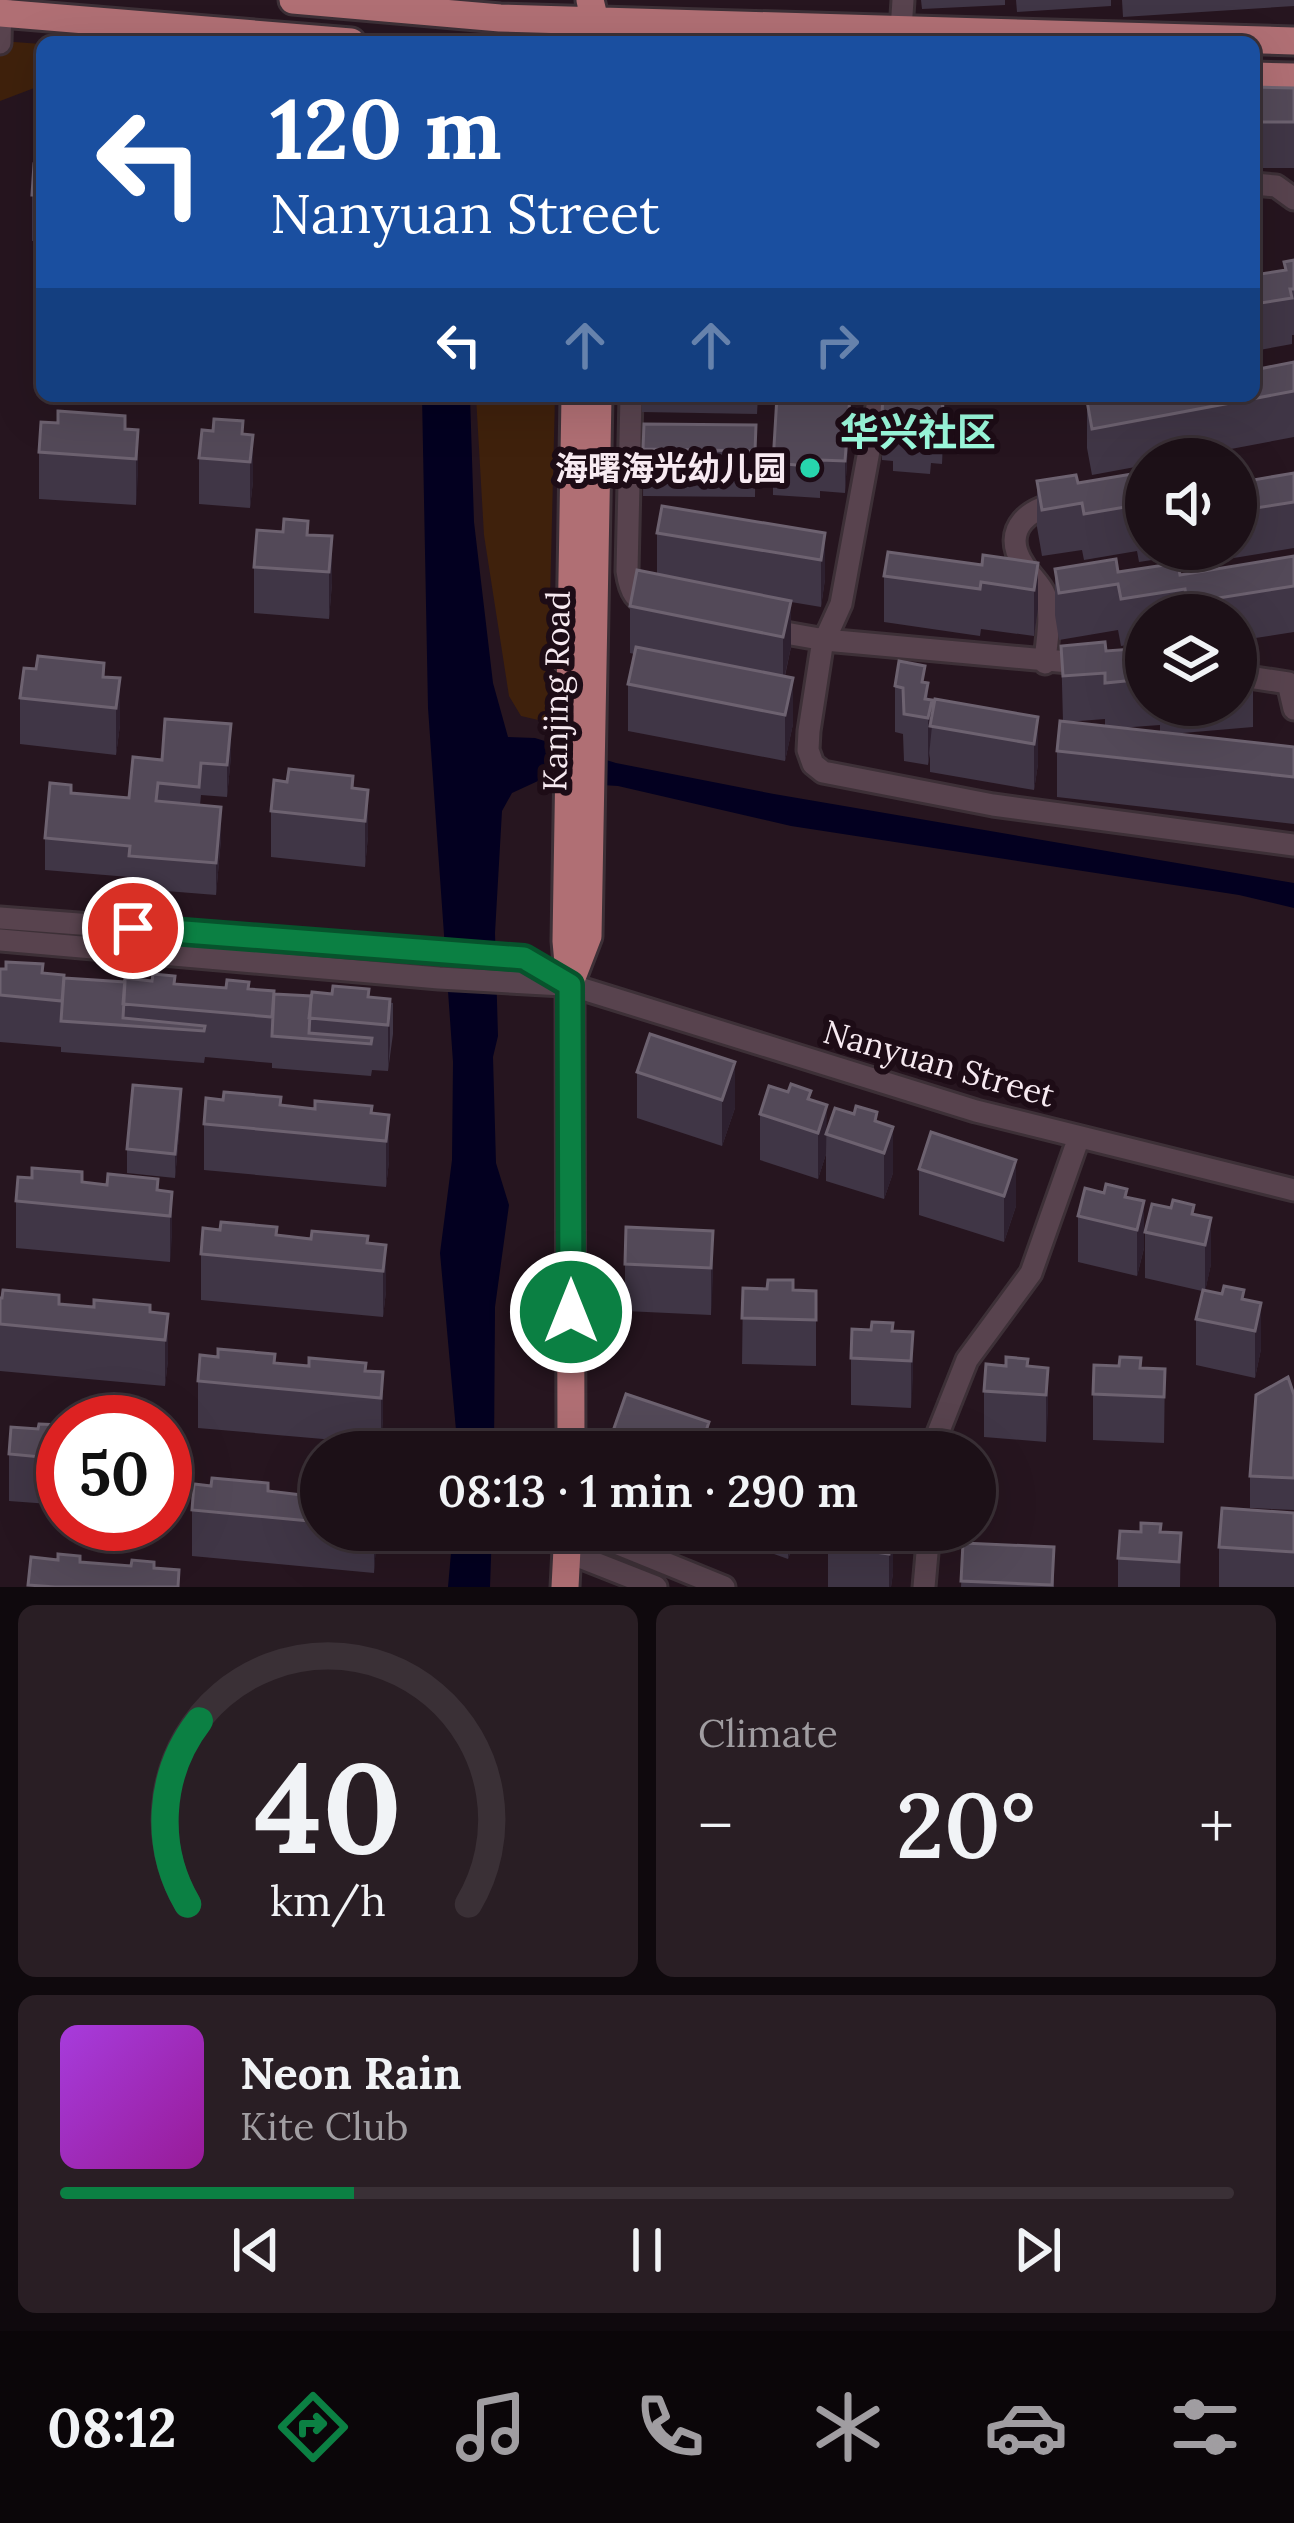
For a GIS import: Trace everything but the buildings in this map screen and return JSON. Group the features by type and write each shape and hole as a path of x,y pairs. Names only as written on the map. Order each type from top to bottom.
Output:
{"main road":[{"path":"293,0 592,26 1115,36"},
{"path":"1,13 279,36"},
{"path":"1260,40 1294,41"},
{"path":"1260,76 1294,77"},
{"name":"Kanjing Road","path":"571,1431 566,941 580,726 575,402"},
{"name":"Kanjing Road","path":"580,726 598,402"},
{"path":"565,1587 571,1551"}],"street":[{"path":"0,43 1,0"},
{"path":"901,30 903,0"},
{"path":"1260,185 1276,186 1294,199"},
{"path":"631,402 630,591 640,603 680,614"},
{"path":"878,402 842,604 825,640 808,750 813,764 823,772 993,805 1294,845"},
{"path":"1045,663 1045,593 1020,561 1014,543 1017,524 1048,504 1078,506"},
{"path":"742,625 825,640 1125,668"},
{"path":"1257,678 1288,683 1294,709"},
{"name":"Nanyuan Street","path":"0,918 518,957 570,985 932,1098 1294,1190"},
{"name":"Nanyuan Street","path":"0,940 570,985"},
{"path":"940,1431 967,1360 1031,1273 1079,1137"},
{"path":"596,1551 656,1587"},
{"path":"615,1551 724,1587"},
{"path":"924,1587 927,1551"}],"shaded area":[{"path":"0,41 36,44 36,87 0,101"},
{"path":"476,402 555,402 547,722 521,716 509,696 484,535"}],"water":[{"path":"422,402 470,402 474,522 493,683 508,737 535,738 616,763 774,794 1294,883 1294,908 1239,895 791,826 618,786 538,781 512,793 502,811 495,933 496,1163 509,1205 495,1307 494,1431 456,1431 440,1253 452,1160 453,1062 428,708"},
{"path":"451,1551 491,1551 490,1587 448,1587"}],"place":[{"name":"海曙海光幼儿园","path":"810,468"}],"district":[{"name":"华兴社区","path":"918,432"}],"route":[{"path":"133,928 524,958 570,985 571,1312"}]}
